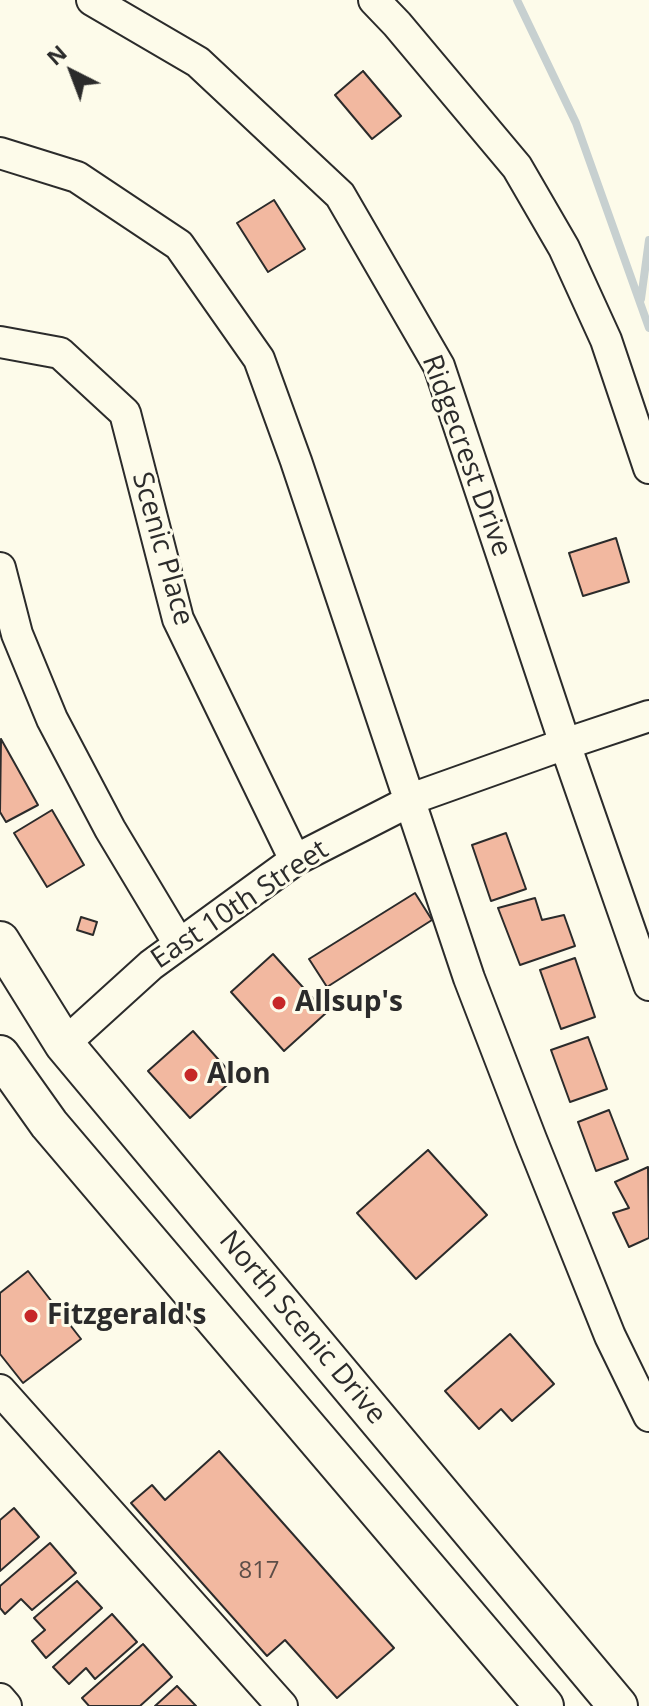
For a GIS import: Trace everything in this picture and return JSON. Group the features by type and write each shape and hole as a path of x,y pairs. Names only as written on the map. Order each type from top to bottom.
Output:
{"main road":[{"name":"North Scenic Drive","path":"0,941 64,1044 618,1706"},
{"name":"East 10th Street","path":"6,1078 64,1044"},
{"path":"6,1078 59,1136 544,1706"}],"street":[{"name":"Ridgecrest Drive","path":"92,0 198,62 340,195 439,366 649,985"},
{"path":"374,0 517,167 564,248 606,340 649,468"},
{"path":"0,153 77,177 179,245 259,359 469,978 610,1336 649,1416"},
{"name":"Scenic Place","path":"0,342 60,353 125,413 178,619 295,860"},
{"path":"0,568 17,634 52,719 110,829 179,944"},
{"name":"East 10th Street","path":"64,1044 151,965 295,860 410,801 649,716"},
{"path":"0,1390 282,1706"},
{"path":"0,1699 6,1706"}],"building":[{"path":"363,71 401,116 372,139 335,95"},
{"path":"274,200 305,249 268,272 237,223"},
{"path":"616,538 629,582 583,596 569,553"},
{"path":"1,739 38,805 6,822 0,812"},
{"path":"52,810 84,865 47,887 14,833"},
{"path":"506,833 526,889 491,901 472,845"},
{"path":"415,893 432,920 327,987 309,959"},
{"path":"535,898 542,920 564,915 575,946 520,965 498,908"},
{"path":"81,917 97,922 93,935 77,930"},
{"name":"Allsup's","path":"273,954 326,1013 284,1051 231,992"},
{"path":"575,958 595,1017 561,1029 540,970"},
{"name":"Alon","path":"193,1031 235,1078 190,1118 148,1071"},
{"path":"588,1037 607,1089 570,1102 551,1050"},
{"path":"609,1110 628,1159 596,1171 578,1122"},
{"path":"428,1150 487,1215 416,1279 357,1213"},
{"path":"648,1167 649,1238 629,1247 613,1213 629,1208 615,1182"},
{"name":"Fitzgerald's","path":"28,1271 81,1339 23,1383 0,1354 0,1293"},
{"path":"510,1334 554,1384 512,1421 501,1409 479,1429 445,1391"},
{"path":"219,1451 394,1648 337,1698 285,1640 267,1656 131,1503 152,1485 165,1500"},
{"path":"14,1508 39,1537 0,1571 0,1520"},
{"path":"50,1543 76,1573 32,1610 21,1599 5,1614 0,1608 0,1586"},
{"path":"77,1581 102,1608 46,1658 32,1641 45,1630 34,1618"},
{"path":"112,1614 137,1642 95,1679 86,1668 69,1684 53,1667"},
{"path":"143,1644 172,1677 140,1706 89,1706 82,1698"},
{"path":"177,1686 196,1706 155,1706"}],"waterway":[{"path":"517,0 576,123 649,328"},
{"path":"641,299 649,240"}],"place":[{"name":"Allsup's","path":"279,1003"},
{"name":"Alon","path":"191,1075"},
{"name":"Fitzgerald's","path":"31,1316"}]}
